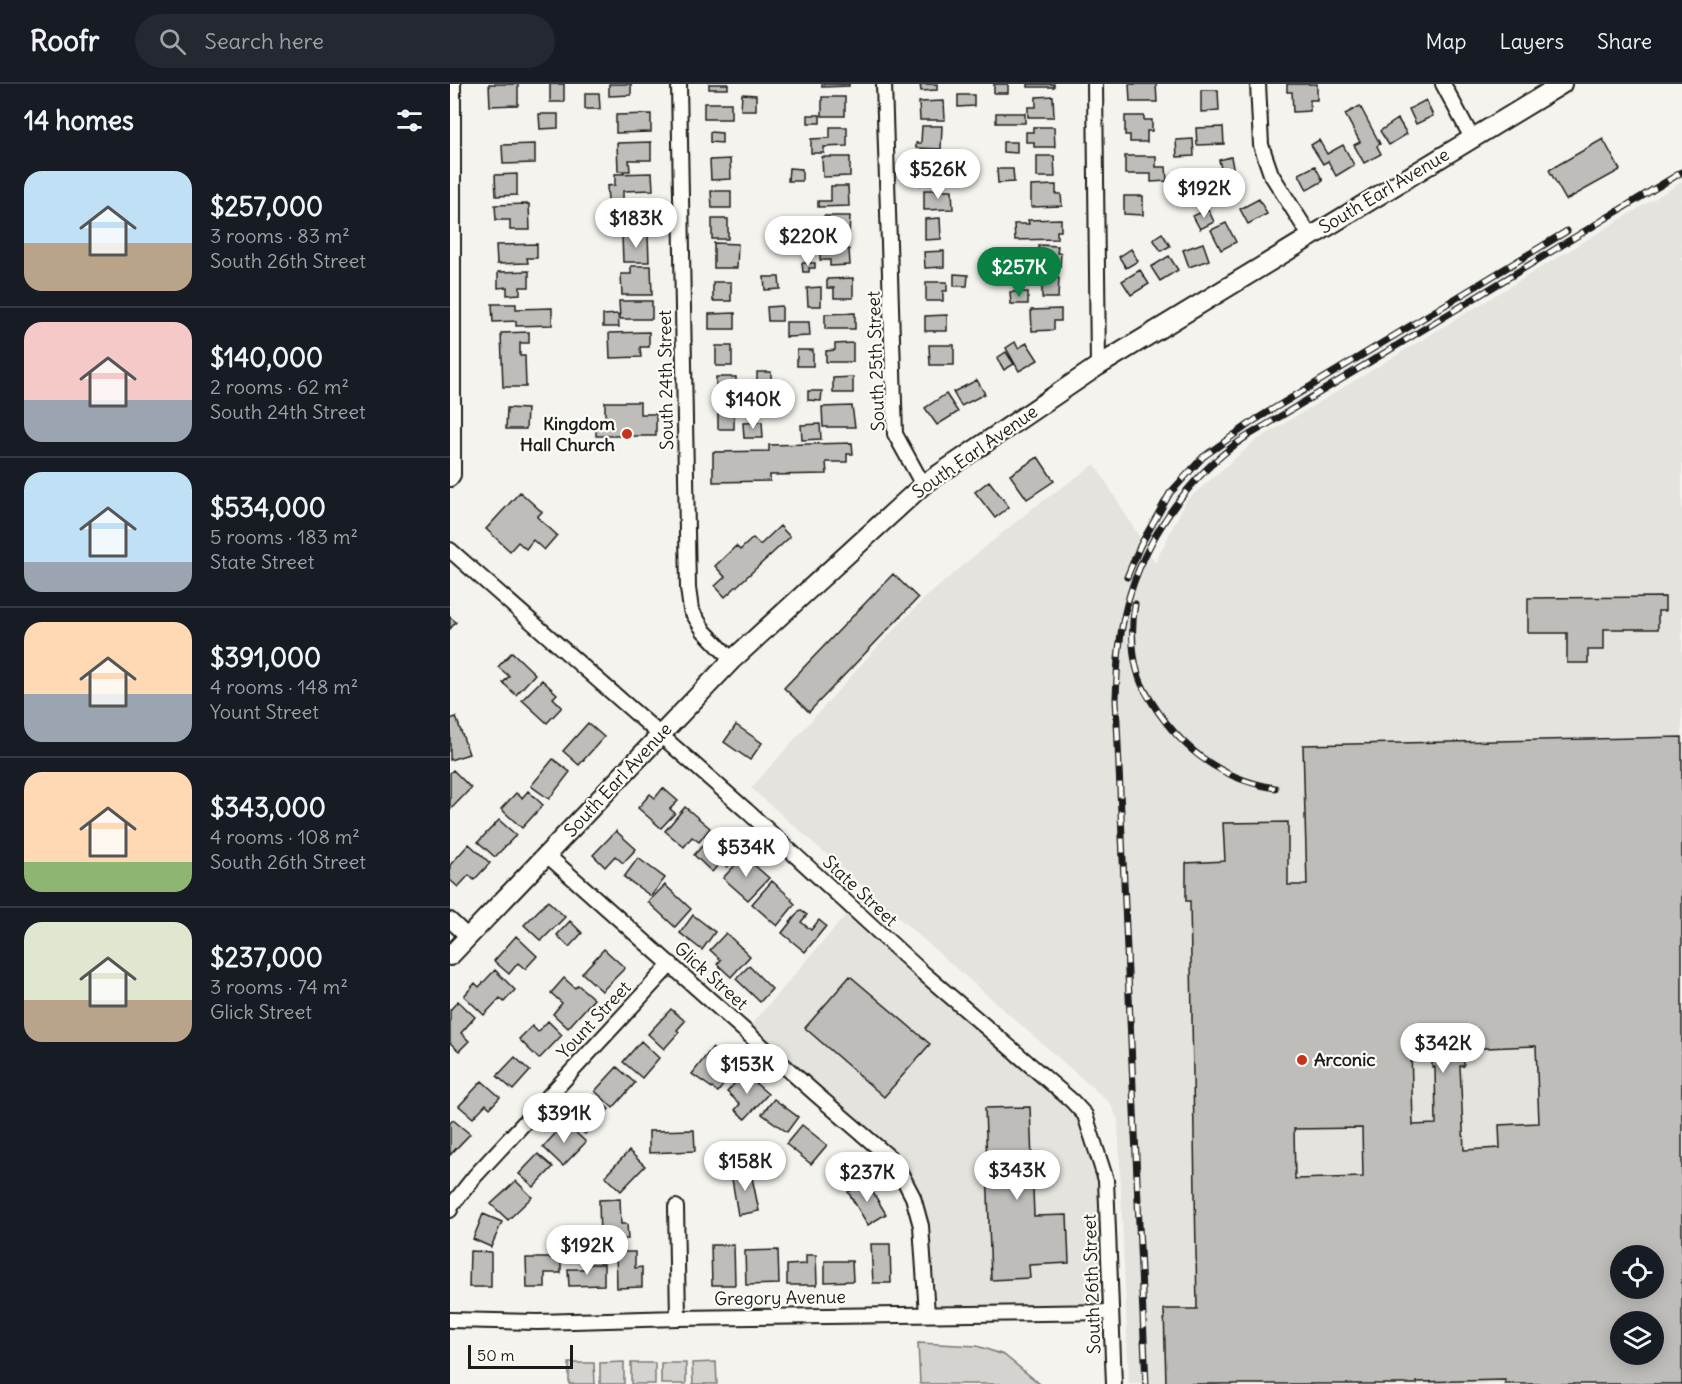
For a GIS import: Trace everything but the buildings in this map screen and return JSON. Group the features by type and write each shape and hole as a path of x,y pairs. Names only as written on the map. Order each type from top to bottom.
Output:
{"street":[{"path":"450,479 453,475 453,84"},
{"name":"South 24th Street","path":"679,84 688,588 691,610 704,631 732,660"},
{"name":"South 25th Street","path":"884,84 895,434 923,485"},
{"path":"1095,84 1098,366"},
{"path":"1258,84 1261,145 1271,174 1310,236"},
{"path":"1443,84 1472,138"},
{"name":"South Earl Avenue","path":"450,956 732,660 923,485 1098,366 1562,84"},
{"name":"State Street","path":"450,550 660,735 922,972 1072,1101 1085,1115 1097,1148"},
{"name":"Glick Street","path":"547,855 889,1156 902,1174 913,1197 921,1226 927,1314"},
{"path":"450,920 468,937"},
{"name":"Yount Street","path":"450,1210 475,1176 671,964"},
{"name":"South 26th Street","path":"1097,1148 1106,1180 1114,1384"},
{"path":"676,1207 678,1318"},
{"name":"Gregory Avenue","path":"450,1320 538,1322 1110,1311"}],"shaded area":[{"path":"1682,182 1682,1384 1129,1384 1118,1120 1110,1103 751,788 879,645 923,600 1033,508 1095,464 1155,563 1186,501 1255,441"},
{"path":"852,908 1072,1101 1097,1148 1110,1312 927,1314 921,1226 901,1174 746,1031"},
{"path":"918,1343 977,1346 1004,1355 1040,1384 920,1384"},
{"path":"624,1362 624,1384 600,1384 600,1363"},
{"path":"716,1362 717,1384 693,1384 692,1363"},
{"path":"569,1363 594,1363 595,1384 569,1384"},
{"path":"631,1363 655,1363 655,1384 631,1384"},
{"path":"661,1363 686,1363 686,1384 661,1384"}],"railway":[{"path":"1146,1384 1116,699 1122,627 1130,592 1139,568 1150,545 1178,501 1213,463 1237,443 1682,172"},
{"path":"1127,577 1140,546 1170,493 1203,457 1255,420 1567,231"},
{"path":"1135,604 1133,641 1136,668 1147,695 1170,728 1195,753 1224,772 1240,779 1275,788"}],"place":[{"name":"Kingdom Hall Church","path":"627,434"},
{"name":"Arconic","path":"1302,1060"}]}
